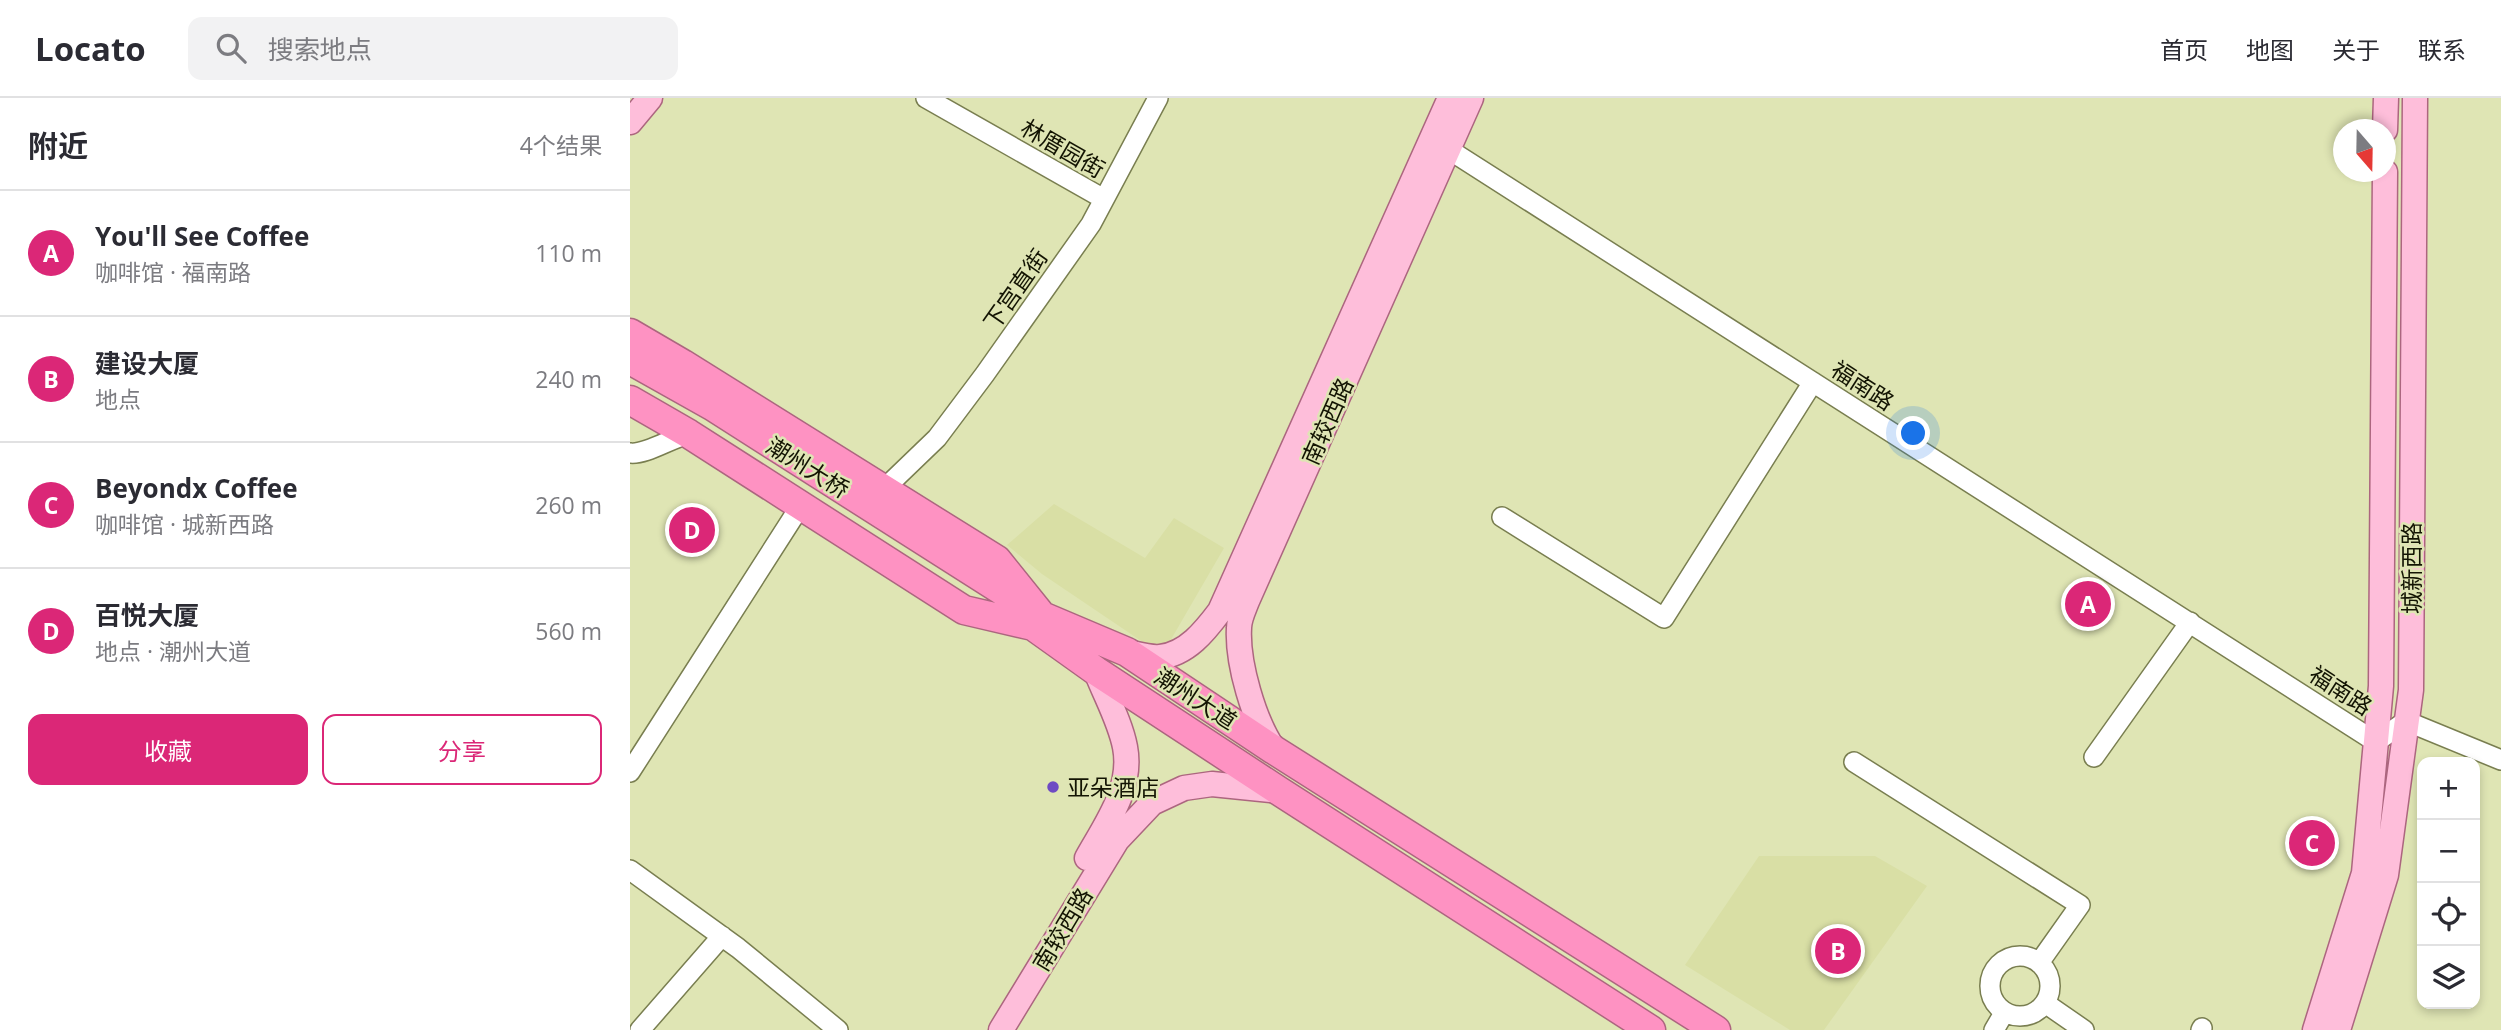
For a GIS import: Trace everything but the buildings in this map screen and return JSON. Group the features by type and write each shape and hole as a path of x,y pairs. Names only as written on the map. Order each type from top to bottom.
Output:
{"highway":[{"name":"潮州大道","path":"630,333 997,560 1037,621 1096,671 1650,1030"},
{"name":"潮州大桥","path":"630,360 712,407 978,585"},
{"name":"潮州大桥","path":"630,379 978,585"},
{"name":"潮州大道","path":"642,406 964,610 1037,621 1127,652 1274,750 1716,1030"},
{"path":"978,585 1037,621"}],"main road":[{"path":"630,122 650,98"},
{"name":"南较西路","path":"1274,750 1255,715 1245,672 1239,626 1247,601 1439,143 1450,98"},
{"name":"南较西路","path":"1127,652 1158,657 1173,654 1190,645 1207,629 1220,611 1439,143 1471,98"},
{"path":"2385,119 2386,98"},
{"name":"城新西路","path":"2338,1030 2386,875 2411,690 2415,98"},
{"name":"城新西路","path":"2315,1030 2364,873 2381,686 2385,182"},
{"name":"南较西路","path":"985,1030 1103,830 1122,792 1127,767 1125,745 1096,671"},
{"name":"南较西路","path":"1001,1030 1117,840 1152,803 1184,788 1212,784 1279,791"}],"street":[{"name":"林厝园街","path":"926,98 1104,199"},
{"name":"下宫直街","path":"884,489 937,438 1091,224 1158,98"},
{"name":"福南路","path":"1439,143 2376,741"},
{"path":"1502,517 1664,618 1813,382"},
{"path":"630,453 637,454 672,438 689,434"},
{"path":"630,772 801,505"},
{"path":"2094,757 2190,622"},
{"path":"2376,741 2406,721 2501,760"},
{"path":"1854,762 2080,905 2039,963"},
{"path":"630,870 722,936 838,1030"},
{"path":"640,1030 722,936"},
{"path":"2021,956 2039,963 2050,980 2050,990 2045,1003 2034,1013 2024,1017 2004,1013 1992,998 1990,988 1995,969 2002,962 2021,956"},
{"path":"2045,1003 2084,1030"},
{"path":"1994,1030 2004,1013"}],"shaded area":[{"path":"1054,504 1145,558 1174,518 1224,548 1162,655 1042,574 1007,545"},
{"path":"1759,856 1875,856 1927,886 1824,1030 1790,1030 1685,965"}],"place":[{"name":"百悦大厦","path":"692,530"},
{"name":"You'll See Coffee","path":"2088,604"},
{"name":"亚朵酒店","path":"1053,787"},
{"name":"Beyondx Coffee","path":"2312,843"},
{"name":"建设大厦","path":"1838,951"}]}
